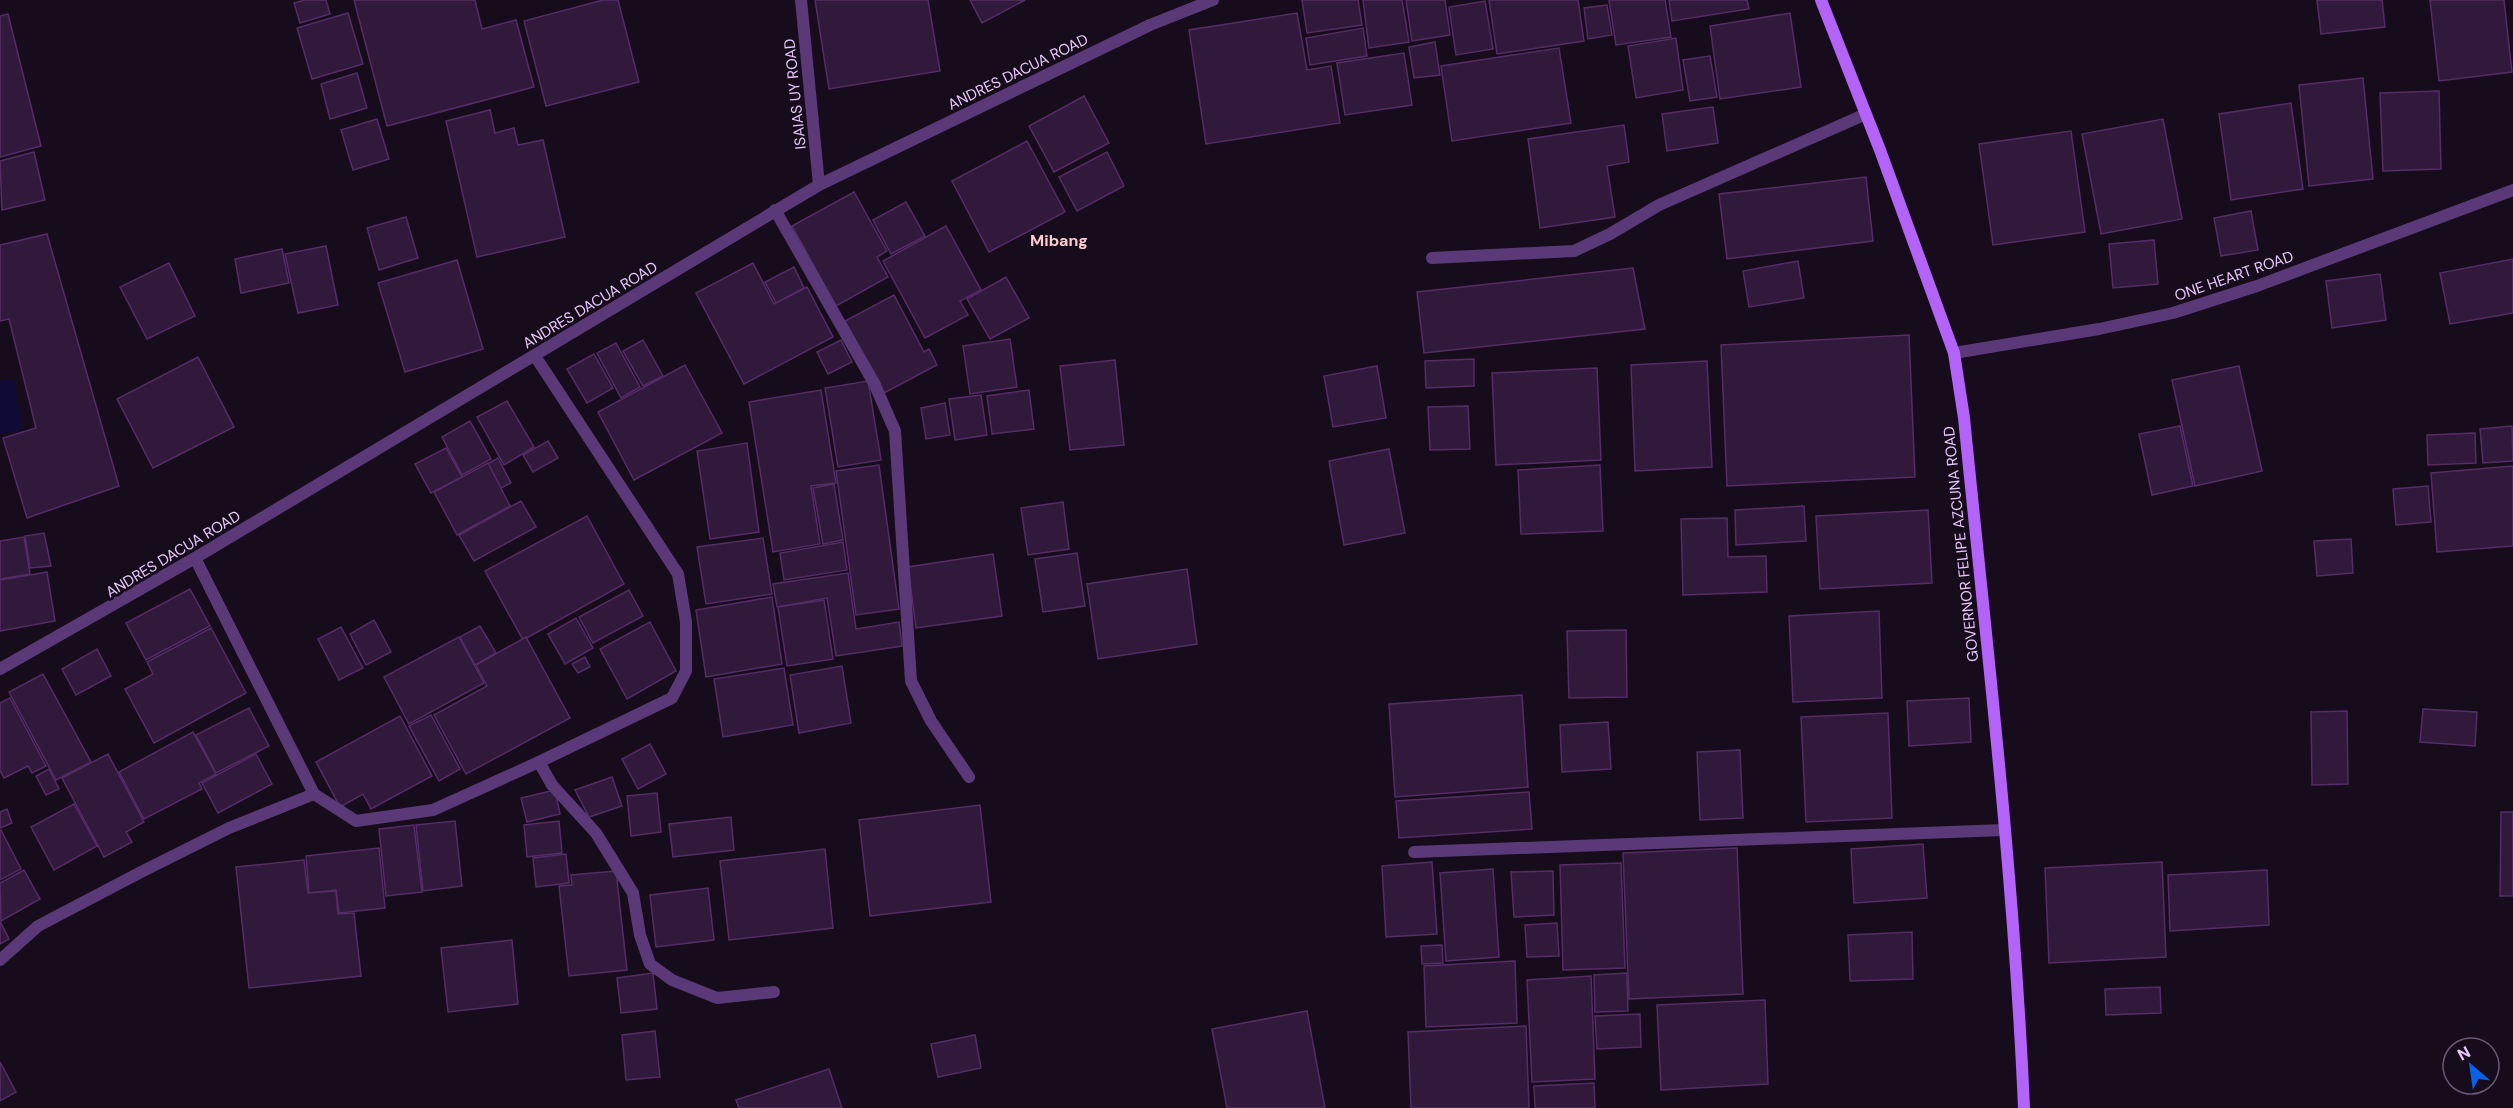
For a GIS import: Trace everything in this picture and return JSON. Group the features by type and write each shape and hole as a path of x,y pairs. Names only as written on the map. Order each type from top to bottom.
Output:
{"street":[{"name":"ISAIAS UY ROAD","path":"801,0 819,184"},
{"name":"ANDRES DACUA ROAD","path":"0,669 195,558 819,184 1150,25 1213,0"},
{"name":"GOVERNOR FELIPE AZCUNA ROAD","path":"1821,0 1866,114 1954,353 1964,418 2004,830 2019,1010 2024,1108"},
{"path":"1432,258 1574,251 1610,234 1659,205 1866,114"},
{"name":"ONE HEART ROAD","path":"1954,353 2099,329 2173,313 2258,286 2513,190"},
{"path":"775,210 874,383 895,431 911,681 931,721 969,777"},
{"path":"195,558 314,794 356,821 433,810 672,698 686,671 686,622 678,574 535,356"},
{"path":"539,762 552,786 596,833 633,893 640,935 650,964 672,980 717,998 774,992"},
{"path":"0,960 39,926 143,871 229,828 314,794"},
{"path":"1414,852 2004,830"}],"shaded area":[{"path":"14,379 23,430 0,434 0,381"}],"building":[{"path":"305,0 326,0 330,14 300,23 294,3"},
{"path":"354,0 475,0 482,29 516,20 534,87 387,126"},
{"path":"603,0 618,0 639,82 546,106 524,21"},
{"path":"815,0 928,0 940,71 829,89"},
{"path":"970,0 1025,0 982,23"},
{"path":"1302,0 1358,0 1362,25 1307,33"},
{"path":"1363,0 1402,0 1409,42 1369,48"},
{"path":"1406,0 1445,0 1450,35 1412,41"},
{"path":"1489,0 1578,0 1584,41 1497,54"},
{"path":"1609,0 1665,0 1671,37 1616,45"},
{"path":"1669,0 1747,0 1749,9 1672,21"},
{"path":"2317,0 2382,0 2385,27 2321,34"},
{"path":"2430,0 2504,0 2512,72 2439,81"},
{"path":"1485,1 1493,49 1456,55 1449,7"},
{"path":"1607,5 1612,35 1588,39 1584,8"},
{"path":"348,13 363,64 312,79 297,28"},
{"path":"1297,13 1307,70 1331,66 1340,123 1206,144 1189,30"},
{"path":"1790,13 1801,87 1720,99 1710,26"},
{"path":"8,14 41,146 0,157 0,16"},
{"path":"1363,28 1367,56 1310,65 1306,38"},
{"path":"1676,38 1683,90 1636,98 1628,46"},
{"path":"1435,42 1440,75 1414,78 1409,47"},
{"path":"1559,48 1571,123 1452,141 1441,66"},
{"path":"1404,53 1412,105 1345,115 1337,63"},
{"path":"1710,56 1717,97 1690,101 1683,60"},
{"path":"357,73 367,108 330,119 321,84"},
{"path":"2363,78 2373,179 2309,186 2299,85"},
{"path":"2439,91 2441,169 2383,171 2380,93"},
{"path":"1084,96 1109,143 1054,172 1029,126"},
{"path":"2291,103 2303,189 2231,200 2219,114"},
{"path":"1713,107 1718,143 1667,151 1662,114"},
{"path":"490,110 495,133 514,128 518,145 543,140 565,237 477,257 446,121"},
{"path":"377,119 389,159 353,170 341,130"},
{"path":"2163,119 2182,219 2101,234 2082,134"},
{"path":"1624,125 1629,162 1607,166 1615,217 1540,228 1528,139"},
{"path":"2071,131 2085,232 1993,245 1979,144"},
{"path":"1027,141 1065,212 989,252 952,181"},
{"path":"34,152 45,200 2,210 0,161"},
{"path":"1107,152 1124,186 1077,211 1059,177"},
{"path":"1866,177 1873,241 1727,259 1719,194"},
{"path":"854,192 887,251 877,257 888,277 836,306 792,226"},
{"path":"906,202 925,236 891,254 873,220"},
{"path":"2251,211 2258,250 2221,256 2214,218"},
{"path":"406,217 418,258 379,270 367,228"},
{"path":"946,226 981,290 960,301 968,315 925,338 883,261"},
{"path":"47,234 119,486 27,518 3,438 36,428 9,319 0,321 0,245"},
{"path":"2154,240 2158,284 2113,288 2109,244"},
{"path":"326,246 338,305 298,313 285,254"},
{"path":"282,249 289,283 241,293 235,259"},
{"path":"2513,259 2513,313 2450,324 2440,273"},
{"path":"457,260 483,349 405,372 378,283"},
{"path":"1798,261 1804,298 1749,307 1743,271"},
{"path":"169,263 195,316 147,339 120,287"},
{"path":"753,263 774,304 807,287 833,337 744,384 696,293"},
{"path":"794,267 804,288 776,303 765,282"},
{"path":"1633,268 1645,329 1424,353 1417,292"},
{"path":"2380,274 2386,320 2332,328 2326,281"},
{"path":"1006,277 1029,318 990,339 967,299"},
{"path":"894,295 924,352 929,349 937,365 884,393 845,321"},
{"path":"1909,335 1915,477 1727,486 1721,345"},
{"path":"1010,339 1017,387 970,394 963,346"},
{"path":"643,340 663,376 643,386 623,351"},
{"path":"841,340 852,362 828,374 817,352"},
{"path":"616,343 640,387 621,398 597,353"},
{"path":"594,354 613,388 587,403 567,369"},
{"path":"198,357 234,427 153,468 117,399"},
{"path":"1474,359 1474,386 1426,388 1425,361"},
{"path":"1115,360 1124,445 1070,450 1060,366"},
{"path":"1707,361 1712,467 1635,471 1631,365"},
{"path":"685,365 722,433 634,480 598,412"},
{"path":"1377,366 1386,418 1333,427 1324,376"},
{"path":"2239,366 2262,471 2195,486 2172,380"},
{"path":"1597,368 1601,460 1496,465 1492,373"},
{"path":"868,381 881,460 838,467 825,388"},
{"path":"821,390 836,483 811,486 820,544 773,552 749,402"},
{"path":"1029,390 1034,429 992,434 987,396"},
{"path":"981,395 987,435 955,440 949,399"},
{"path":"507,401 534,447 504,465 477,417"},
{"path":"945,403 950,435 926,439 921,408"},
{"path":"1468,406 1470,449 1430,450 1428,407"},
{"path":"470,421 491,459 462,475 442,437"},
{"path":"2180,426 2193,486 2152,495 2139,434"},
{"path":"2512,426 2513,461 2483,463 2480,429"},
{"path":"2475,433 2476,463 2428,465 2427,435"},
{"path":"548,441 558,458 533,472 523,455"},
{"path":"747,443 759,532 710,539 697,451"},
{"path":"446,448 462,477 431,493 415,464"},
{"path":"1389,449 1405,533 1344,545 1329,461"},
{"path":"498,458 511,483 482,497 469,474"},
{"path":"488,463 510,506 457,535 434,492"},
{"path":"879,465 899,609 856,615 836,471"},
{"path":"1600,465 1603,531 1521,534 1518,470"},
{"path":"2513,466 2513,546 2437,552 2431,473"},
{"path":"834,484 843,540 823,544 813,488"},
{"path":"2428,486 2431,522 2396,525 2393,489"},
{"path":"521,501 536,527 474,561 459,535"},
{"path":"1063,502 1069,549 1028,555 1021,508"},
{"path":"1804,506 1806,541 1736,545 1735,510"},
{"path":"1928,510 1932,583 1820,589 1816,516"},
{"path":"587,516 624,584 523,640 485,571"},
{"path":"1727,518 1728,557 1766,556 1767,592 1683,595 1681,519"},
{"path":"44,533 51,566 30,568 25,536"},
{"path":"24,537 30,574 0,579 0,541"},
{"path":"763,538 772,594 706,604 697,547"},
{"path":"2351,539 2353,573 2317,576 2314,541"},
{"path":"843,542 847,570 784,580 780,553"},
{"path":"1077,553 1085,606 1043,612 1035,559"},
{"path":"993,554 1002,616 916,628 908,567"},
{"path":"1187,569 1197,644 1098,659 1087,584"},
{"path":"47,572 55,621 0,631 0,580"},
{"path":"848,573 856,629 899,622 902,646 836,656 827,598 777,607 773,584"},
{"path":"190,589 210,626 146,660 126,623"},
{"path":"629,590 643,616 593,643 579,617"},
{"path":"772,597 782,664 706,677 696,610"},
{"path":"824,600 833,659 787,666 778,607"},
{"path":"1879,611 1882,698 1793,702 1789,616"},
{"path":"576,618 593,648 565,664 548,634"},
{"path":"374,620 391,652 366,665 350,634"},
{"path":"650,622 676,671 627,699 600,649"},
{"path":"480,626 496,653 475,665 460,637"},
{"path":"341,627 363,668 339,680 318,639"},
{"path":"211,628 246,693 154,743 125,689 153,674 147,662"},
{"path":"1626,630 1627,697 1569,698 1567,631"},
{"path":"459,637 484,683 409,724 384,677"},
{"path":"526,637 570,718 466,774 434,715 487,686 476,665"},
{"path":"97,649 111,676 76,695 62,669"},
{"path":"585,657 590,667 578,673 572,664"},
{"path":"842,666 851,723 799,733 790,675"},
{"path":"784,668 793,725 723,737 714,679"},
{"path":"43,674 91,762 56,780 9,692"},
{"path":"1522,695 1528,787 1395,797 1389,704"},
{"path":"10,698 46,766 32,773 28,766 4,778 0,770 0,703"},
{"path":"1969,698 1971,742 1909,746 1907,701"},
{"path":"249,708 269,746 216,773 196,735"},
{"path":"2423,709 2477,712 2475,746 2420,742"},
{"path":"2347,711 2348,784 2312,785 2311,712"},
{"path":"1888,713 1892,818 1806,822 1801,717"},
{"path":"431,715 460,769 439,781 409,726"},
{"path":"400,716 432,776 371,809 363,794 340,807 316,762"},
{"path":"1608,722 1611,769 1562,772 1560,725"},
{"path":"193,732 216,774 199,783 202,789 144,819 119,772"},
{"path":"650,744 666,774 638,789 622,759"},
{"path":"1740,750 1743,818 1700,820 1697,752"},
{"path":"108,754 144,822 126,832 132,842 104,857 62,778"},
{"path":"256,754 272,784 218,813 202,783"},
{"path":"49,769 59,789 46,795 36,776"},
{"path":"612,777 622,806 589,817 575,790"},
{"path":"555,790 560,814 527,822 521,798"},
{"path":"1529,792 1532,829 1399,838 1396,801"},
{"path":"657,793 661,832 631,836 627,796"},
{"path":"74,804 97,846 54,870 31,827"},
{"path":"980,805 991,902 870,916 859,820"},
{"path":"7,809 12,823 0,828 0,812"},
{"path":"2501,812 2513,812 2513,896 2500,896"},
{"path":"731,817 734,850 673,857 669,824"},
{"path":"455,821 462,886 423,891 416,825"},
{"path":"559,821 562,853 527,857 524,825"},
{"path":"414,825 422,892 386,896 379,829"},
{"path":"0,831 21,869 0,880"},
{"path":"1923,844 1927,898 1854,903 1851,849"},
{"path":"379,848 385,908 339,913 336,890 309,893 306,856"},
{"path":"1737,848 1743,994 1629,999 1623,853"},
{"path":"825,849 833,928 729,940 720,861"},
{"path":"566,854 569,883 536,887 533,858"},
{"path":"304,860 308,893 336,891 338,914 354,913 361,976 249,988 236,867"},
{"path":"1432,862 1437,934 1386,937 1382,866"},
{"path":"2162,862 2166,957 2049,963 2045,868"},
{"path":"1621,863 1625,968 1563,970 1560,865"},
{"path":"1493,869 1499,957 1446,961 1440,873"},
{"path":"24,870 40,899 1,921 0,883"},
{"path":"2267,870 2269,925 2170,931 2168,875"},
{"path":"616,871 627,970 569,976 559,886 572,885 571,875"},
{"path":"1553,871 1554,915 1514,917 1511,872"},
{"path":"708,888 714,940 656,947 650,895"},
{"path":"0,921 9,939 0,944"},
{"path":"1557,923 1559,956 1527,957 1525,925"},
{"path":"1912,932 1913,979 1850,981 1848,935"},
{"path":"512,940 518,1004 448,1012 441,948"},
{"path":"1442,945 1443,963 1422,964 1421,946"},
{"path":"1515,961 1517,1023 1426,1027 1424,966"},
{"path":"653,973 657,1009 621,1013 617,978"},
{"path":"1627,973 1628,1011 1595,1012 1594,975"},
{"path":"1591,976 1595,1079 1532,1082 1527,980"},
{"path":"2160,987 2161,1013 2106,1015 2105,989"},
{"path":"1765,1000 1768,1084 1661,1090 1657,1005"},
{"path":"1307,1011 1325,1108 1227,1108 1212,1029"},
{"path":"1640,1014 1641,1047 1597,1049 1595,1016"},
{"path":"1526,1026 1529,1108 1411,1108 1408,1032"},
{"path":"655,1031 660,1077 626,1080 622,1035"},
{"path":"975,1035 981,1068 938,1077 931,1044"},
{"path":"0,1062 16,1092 0,1101"},
{"path":"829,1069 842,1108 739,1108 736,1100"},
{"path":"1594,1083 1595,1108 1535,1108 1534,1086"}],"district":[{"name":"Mibang","path":"1059,240"}]}
